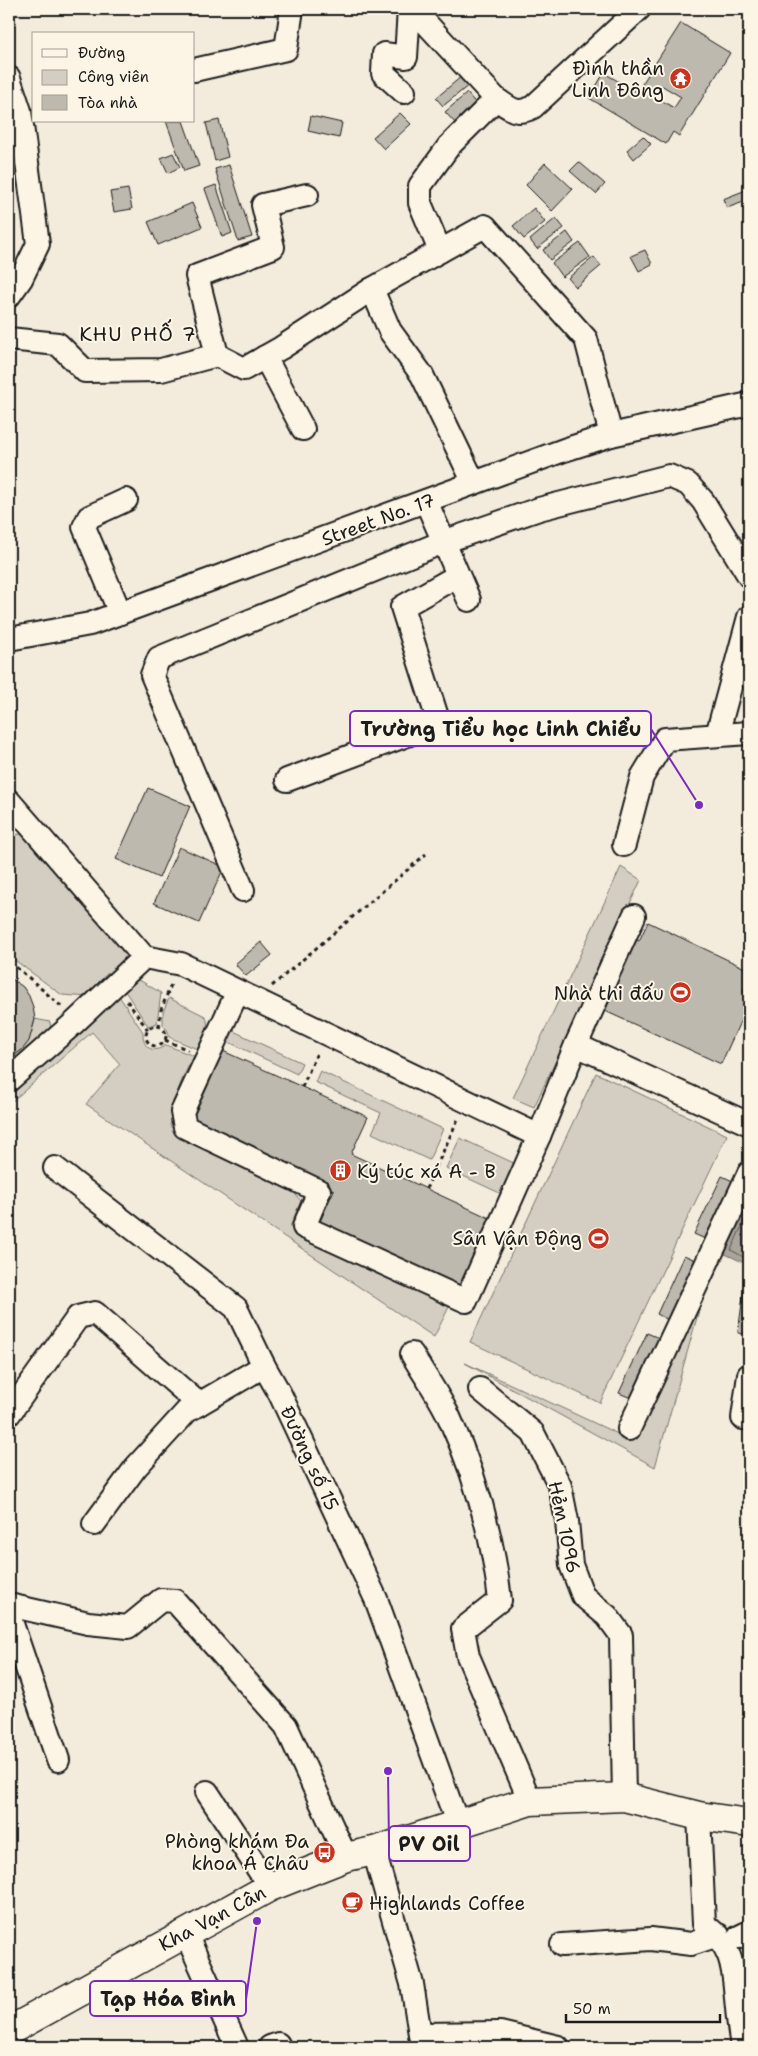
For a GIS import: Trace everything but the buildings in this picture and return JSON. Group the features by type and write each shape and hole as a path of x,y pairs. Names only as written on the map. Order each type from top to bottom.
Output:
{"main road":[{"name":"Kha Vạn Cân","path":"9,2030 270,1887 346,1857 374,1851 530,1801 624,1798 699,1816 749,1823"}],"street":[{"path":"195,70 286,49 292,9"},
{"path":"404,92 383,73 384,54 406,57 409,9"},
{"path":"413,9 496,99 516,111 523,112 533,107 639,9"},
{"path":"9,78 27,110 38,244 21,279 9,296"},
{"path":"440,251 420,203 420,186 449,146 496,99"},
{"path":"217,355 198,276 272,247 263,205 307,195"},
{"path":"9,339 58,344 85,371 161,370 217,355 244,369 372,289 485,226 586,339 611,435"},
{"path":"372,289 390,331 422,375 474,483"},
{"path":"265,357 303,429"},
{"name":"Street No. 17","path":"9,639 90,624 474,483 611,435 749,404"},
{"path":"242,890 152,675 159,658 443,542 539,509 669,476 688,484 703,501 749,576"},
{"path":"120,613 84,527 89,517 126,500"},
{"path":"426,501 468,600"},
{"path":"287,780 439,724 402,607 458,576"},
{"path":"717,735 749,617"},
{"path":"624,845 642,777 665,739 749,733"},
{"path":"12,812 144,957 180,964 324,1035 539,1136"},
{"path":"246,997 182,1112 185,1127 319,1191 304,1227 466,1302 539,1136 576,1045 634,916"},
{"path":"9,1080 74,1023 144,957"},
{"path":"576,1045 749,1124"},
{"name":"Đường số 15","path":"55,1168 236,1308 280,1394 376,1599 458,1825"},
{"path":"630,1429 749,1173"},
{"path":"9,1414 78,1317 95,1313 199,1404"},
{"path":"412,1354 448,1415 466,1458 486,1524 496,1569 500,1600 463,1629 468,1656 530,1801"},
{"path":"94,1524 136,1467 187,1411 264,1366"},
{"path":"749,1375 743,1418 749,1419"},
{"name":"Hẻm 1096","path":"480,1389 533,1433 560,1486 567,1521 571,1565 583,1596 608,1616 621,1635 624,1798"},
{"path":"9,1606 88,1623 128,1627 161,1600 175,1601 286,1726 346,1857"},
{"path":"9,1615 58,1760"},
{"path":"207,1792 270,1887"},
{"path":"699,1816 704,1924 736,1935"},
{"path":"374,1851 412,1984 421,2040 500,2033 558,2047"},
{"path":"185,1932 237,2047"},
{"path":"562,1945 651,1940 691,1944 736,1935"},
{"path":"736,1935 734,1967 743,2008 742,2047"},
{"path":"270,2047 278,2044 279,2047"}],"path":[{"path":"246,997 426,854"},
{"path":"9,963 20,970 64,1008 74,1023"},
{"path":"159,1027 165,996 180,964"},
{"path":"116,984 135,1014 148,1030"},
{"path":"152,1026 159,1027 165,1031 165,1040 157,1046 152,1045 147,1041 148,1030 152,1026"},
{"path":"302,1087 324,1035"},
{"path":"426,1189 466,1101"}],"green space":[{"path":"21,834 30,839 126,947 128,963 89,997 62,995 9,956 9,839 14,835"},
{"path":"621,867 641,880 534,1107 513,1098"},
{"path":"134,980 141,981 161,993 157,1023 148,1026 123,988"},
{"path":"117,993 143,1032 144,1042 147,1046 157,1049 166,1045 194,1056 178,1090 170,1126 182,1138 290,1188 301,1201 290,1227 451,1303 434,1337 86,1104 120,1064 92,1032 9,1104 9,1090"},
{"path":"169,998 205,1016 207,1028 197,1049 169,1037 168,1031 163,1025 163,1012"},
{"path":"35,1019 50,1022 51,1029 9,1068 9,1059 15,1056 27,1042"},
{"path":"227,1028 302,1063 297,1074 222,1039"},
{"path":"320,1071 443,1129 429,1160 372,1133 381,1113 315,1082"},
{"name":"Sân Vận Động","path":"596,1073 727,1135 600,1403 470,1342"},
{"path":"460,1138 518,1165 504,1195 446,1168"},
{"path":"712,1264 655,1467 465,1363 633,1441"}],"water":[{"path":"749,1198 749,1265 723,1253"}],"place":[{"name":"Đình thần Linh Đông","path":"680,79"},
{"name":"Trường Tiểu học Linh Chiểu","path":"699,805"},
{"name":"Nhà thi đấu","path":"680,993"},
{"name":"Ký túc xá A - B","path":"341,1171"},
{"name":"Sân Vận Động","path":"598,1238"},
{"name":"PV Oil","path":"388,1771"},
{"name":"Phòng khám Đa khoa Á Châu","path":"325,1852"},
{"name":"Highlands Coffee","path":"353,1903"},
{"name":"Tạp Hóa Bình","path":"257,1921"}],"district":[{"name":"KHU PHỐ 7","path":"138,334"}]}
